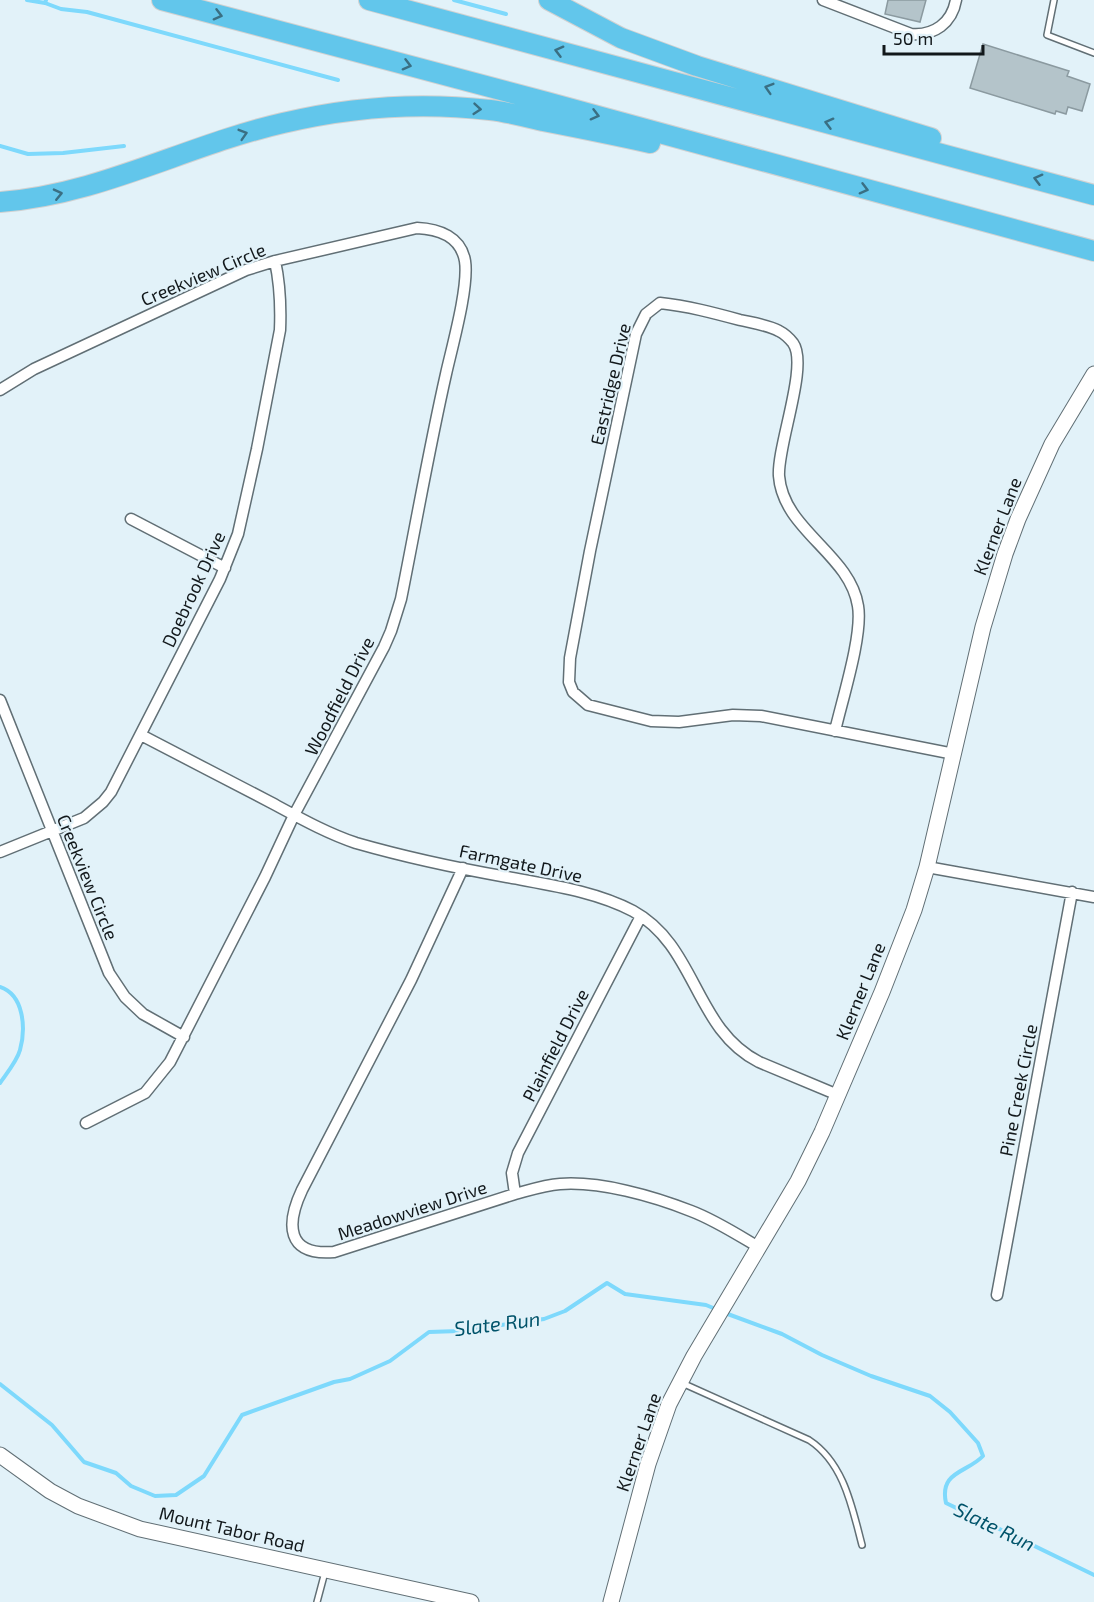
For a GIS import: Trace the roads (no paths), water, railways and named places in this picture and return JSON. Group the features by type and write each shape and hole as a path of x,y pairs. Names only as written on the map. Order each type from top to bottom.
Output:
{"highway":[{"path":"162,0 1094,251"},
{"path":"369,0 1094,195"},
{"path":"549,0 621,38 698,66 960,147 980,164"},
{"path":"0,202 55,195 281,123 348,111 419,106 492,110 825,178"}],"street":[{"path":"823,0 911,34 930,32 945,24 950,18 956,0"},
{"name":"Creekview Circle","path":"0,390 34,369 246,270 402,230 432,228"},
{"name":"Woodfield Drive","path":"86,1123 146,1093 170,1062 265,878 294,815 391,632 401,599 466,273 461,250 445,232 432,228"},
{"name":"Doebrook Drive","path":"0,852 84,818 103,802 141,735 225,568 238,534 246,501 280,330 280,293 275,261"},
{"name":"Eastridge Drive","path":"835,731 860,616 854,590 792,511 781,488 780,464 798,369 796,346 789,338 772,328 681,305 660,303 639,323 633,344 570,658 569,682 573,692 588,705 651,721 679,722 733,715 761,716 835,731 954,754"},
{"name":"Klerner Lane","path":"611,1602 658,1432 669,1404 798,1181 882,992 914,910 927,867 980,637 1005,554 1052,444 1094,374"},
{"path":"131,519 225,568"},
{"name":"Creekview Circle","path":"0,700 109,973 125,997 143,1014 184,1037"},
{"name":"Farmgate Drive","path":"141,735 325,831 356,842 463,868 601,897 641,916 668,938 706,1008 724,1035 735,1046 759,1062 838,1095"},
{"path":"927,867 1094,897"},
{"name":"Meadowview Drive","path":"463,868 411,980 302,1190 292,1214 291,1226 294,1236 302,1246 321,1253 334,1252 515,1194 559,1184 603,1186 692,1211 724,1226 760,1248"},
{"name":"Pine Creek Circle","path":"997,1295 1072,892"},
{"name":"Plainfield Drive","path":"515,1194 512,1173 518,1153 641,916"},
{"name":"Mount Tabor Road","path":"0,1455 50,1491 78,1506 140,1529 471,1602"}],"lane":[{"path":"1054,0 1047,35 1094,53"},
{"path":"681,1382 809,1440 822,1449 844,1484 862,1545"},
{"path":"317,1602 326,1570"}],"waterway":[{"path":"27,0 45,3 46,0"},
{"path":"454,0 506,14"},
{"path":"45,3 61,9 87,12 338,80"},
{"path":"0,146 28,154 63,153 124,146"},
{"name":"Slate Run","path":"0,987 14,997 23,1023 19,1054 0,1083"},
{"name":"Slate Run","path":"0,1384 52,1425 84,1462 116,1473 131,1486 155,1496 176,1495 204,1476 242,1415 334,1382 350,1379 390,1361 429,1332 459,1331 544,1319 565,1311 607,1283 625,1294 706,1305 718,1310"},
{"name":"Slate Run","path":"725,1313 782,1334 822,1355 871,1376 930,1396 950,1412 978,1443 983,1456 950,1479 945,1492 946,1503 1094,1575"}]}
